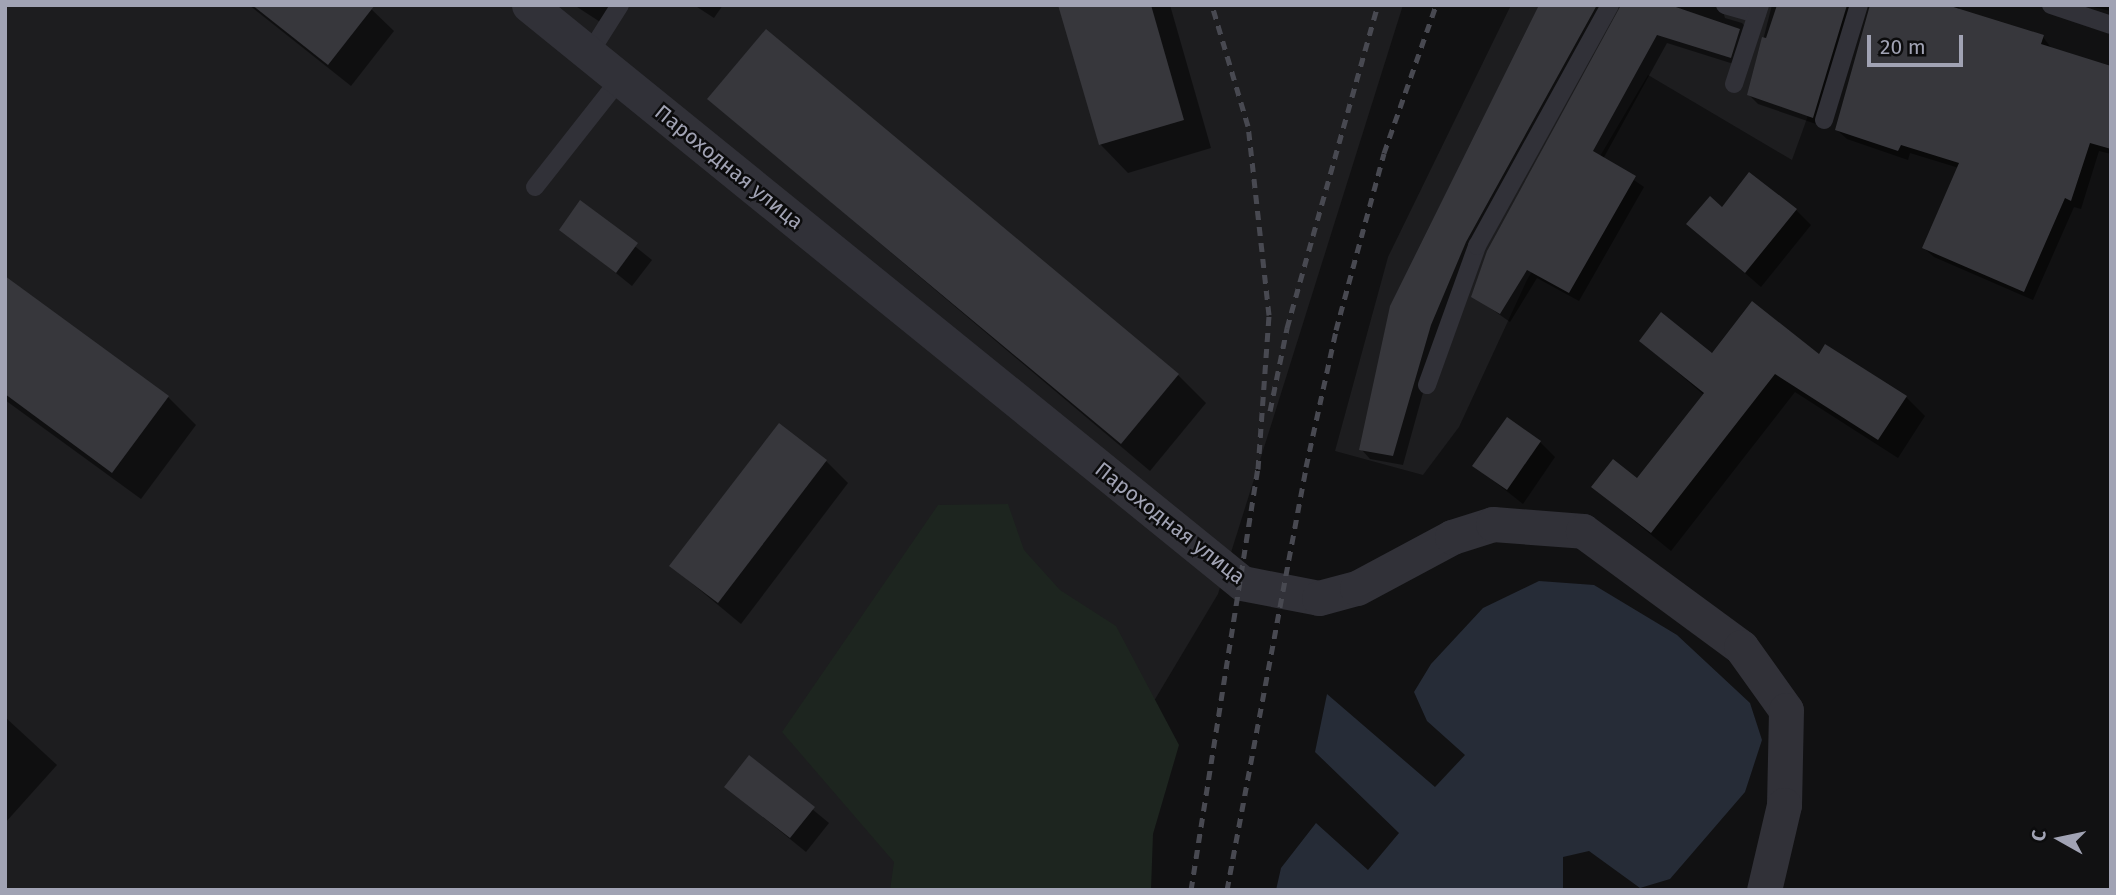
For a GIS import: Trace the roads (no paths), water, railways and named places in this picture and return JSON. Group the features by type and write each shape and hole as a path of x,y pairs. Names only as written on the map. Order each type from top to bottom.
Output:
{"street":[{"name":"Пароходная улица","path":"529,5 1242,583 1319,598 1357,588 1452,537 1493,524 1583,531 1741,647 1786,710 1784,805 1764,890"}],"lane":[{"path":"589,54 620,5"},
{"path":"1427,385 1477,246 1609,5"},
{"path":"1725,5 1758,10 1734,84"},
{"path":"1824,120 1859,5"},
{"path":"2061,7 2111,25"},
{"path":"535,187 620,79"}],"railway":[{"path":"1191,890 1258,469 1269,315 1248,126 1212,5"},
{"path":"1270,411 1287,328 1378,5"},
{"path":"1227,890 1306,467 1336,330 1384,153 1436,5"}]}
